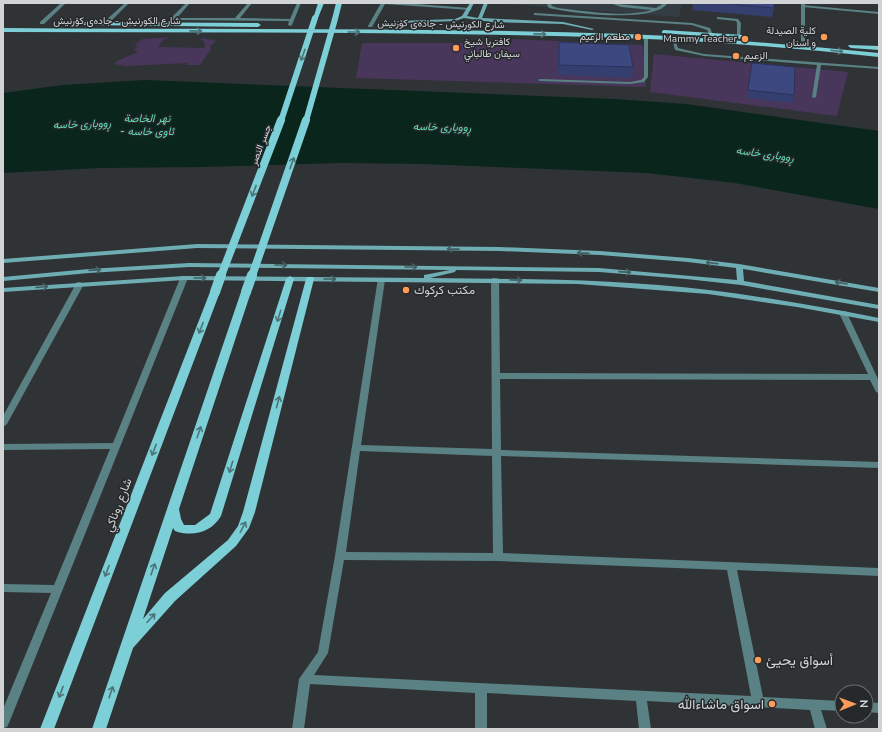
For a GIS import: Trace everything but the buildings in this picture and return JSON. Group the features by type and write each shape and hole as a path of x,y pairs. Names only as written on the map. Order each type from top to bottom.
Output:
{"main road":[{"name":"جسر النصر","path":"215,292 279,126 321,3"},
{"path":"99,729 246,292 304,128 339,3"},
{"name":"شارع الكورنيش - جادەی کۆرنیش","path":"74,23 172,21 370,26 592,29 803,41 879,48"},
{"name":"شارع الكورنيش - جادەی کۆرنیش","path":"3,24 50,23"},
{"name":"شارع الكورنيش - جادەی کۆرنیش","path":"3,30 478,33 673,39 799,47 879,55"},
{"path":"173,509 179,528 186,531 197,530 208,525 215,516 290,279"},
{"path":"126,648 170,597 232,544 243,528 249,512 310,279"},
{"name":"شارع روناكي","path":"47,729 215,292"}],"street":[{"path":"42,23 64,3"},
{"path":"106,22 127,3"},
{"path":"172,21 188,3"},
{"path":"237,19 250,3"},
{"path":"172,21 237,19 291,23 299,3"},
{"path":"370,26 384,3 470,8"},
{"path":"464,17 472,3"},
{"path":"480,18 486,3"},
{"path":"803,5 803,41"},
{"path":"383,26 408,22 449,21 464,17 492,20 563,23 592,29"},
{"path":"3,261 189,246 500,249 600,253 739,266 879,290"},
{"path":"3,279 189,265 466,267 599,270 740,283 879,307"},
{"path":"739,266 740,283"},
{"path":"415,280 466,267"},
{"path":"26,288 28,276"},
{"path":"3,290 184,278 578,282 664,288 752,298 879,320"},
{"path":"3,723 184,278"},
{"path":"298,729 305,679 323,654 340,556 381,280"},
{"path":"495,280 498,557"},
{"path":"3,424 80,284"},
{"path":"843,313 879,390"},
{"path":"496,376 873,378"},
{"path":"3,447 116,446"},
{"path":"356,448 879,465"},
{"path":"340,556 498,557 879,572"},
{"path":"731,566 758,702"},
{"path":"3,588 58,589"},
{"path":"305,679 834,706"},
{"path":"481,688 481,729"},
{"path":"641,696 645,729"},
{"path":"814,705 821,729"}],"lane":[{"path":"551,3 549,5 550,7 558,9 634,15 660,9 666,3"},
{"path":"612,3 621,6 660,9"},
{"path":"803,5 864,9 879,13"},
{"path":"535,14 692,24 709,29 711,35"},
{"path":"718,18 737,20 739,23 739,37"},
{"path":"540,80 630,83 642,81 646,77 646,38"},
{"path":"673,39 676,49 684,52 879,68"},
{"path":"814,97 819,64"}],"shaded area":[{"path":"496,3 682,3 679,17"},
{"path":"170,37 163,40 158,47 205,48 204,42 201,40 202,38 217,41 210,46 211,49 200,65 185,65 188,63 125,66 114,64 117,61 138,52 134,50 138,46 134,45 143,39"},
{"path":"512,39 643,45 646,87 356,78 362,43 512,43"},
{"path":"654,54 848,72 837,116 650,92"}],"water":[{"name":"نهر الخاصة - ئاوی خاسە","path":"144,80 615,99 686,104 879,131 879,209 735,183 647,173 424,164 341,163 100,168 3,173 3,93 63,85"}],"place":[{"name":"مطعم الزعيم","path":"638,37"},
{"name":"كلية الصيدلة و اسنان","path":"824,37"},
{"name":"Mammy Teacher","path":"745,39"},
{"name":"كافتريا شيخ سيفان طالباني","path":"456,48"},
{"name":"الزعيم","path":"736,56"},
{"name":"مكتب كركوك","path":"406,290"},
{"name":"أسواق يحيئ","path":"758,660"},
{"name":"اسواق ماشاءالله","path":"772,704"}],"water label":[{"name":"ڕووباری خاسە","path":"82,124"},
{"name":"ڕووباری خاسە","path":"442,127"},
{"name":"ڕووباری خاسە","path":"765,154"}]}
